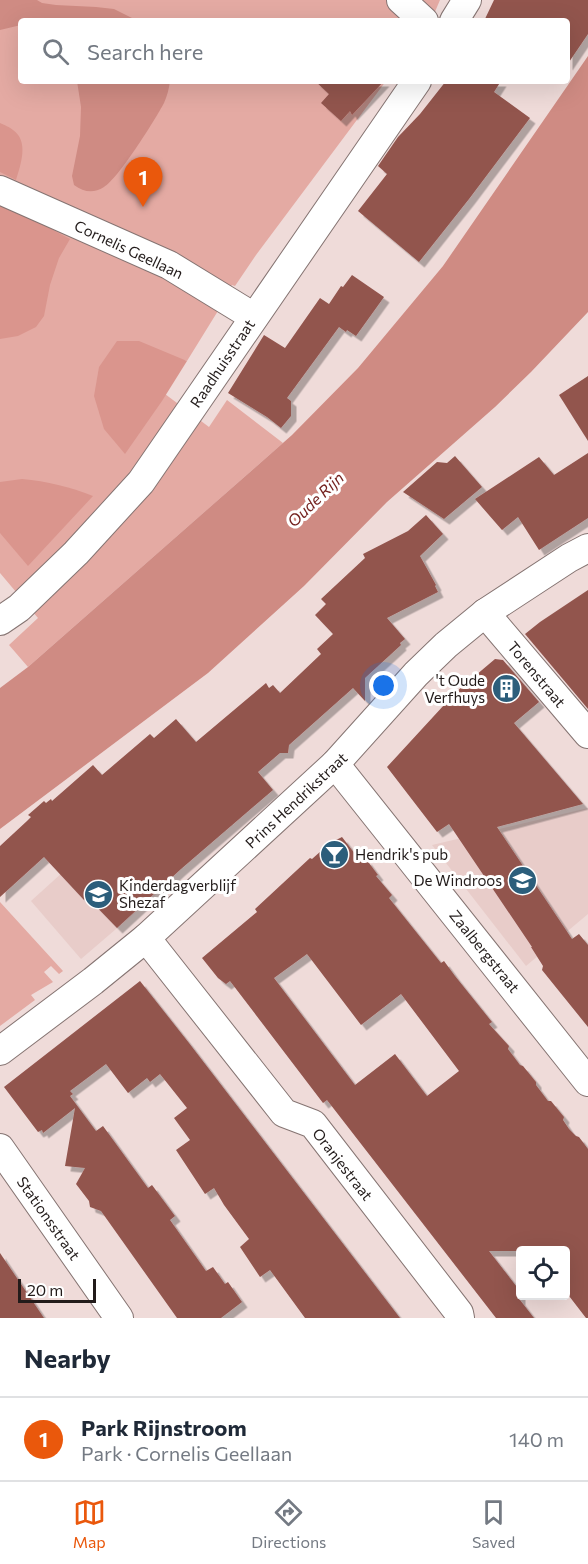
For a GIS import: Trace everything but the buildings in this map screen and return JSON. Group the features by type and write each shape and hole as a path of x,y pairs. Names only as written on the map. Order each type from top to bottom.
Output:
{"street":[{"path":"401,0 421,18"},
{"path":"456,18 468,0"},
{"name":"Raadhuisstraat","path":"0,621 19,608 76,553 141,482 415,84"},
{"name":"Cornelis Geellaan","path":"0,190 170,265 254,316"},
{"name":"Prins Hendrikstraat","path":"0,1050 93,981 146,938 336,764 416,674 446,645 485,613 588,548"},
{"name":"Torenstraat","path":"485,613 588,734"},
{"name":"Zaalbergstraat","path":"336,764 588,1082"},
{"name":"Oranjestraat","path":"146,938 284,1113 313,1124 459,1313 460,1318"},
{"name":"Stationsstraat","path":"0,1148 119,1318"}],"shaded area":[{"path":"0,0 440,0 432,18 18,18 18,84 384,84 235,286 232,285 165,394 209,427 227,400 283,443 28,667 9,645 38,618 0,573"},
{"path":"0,123 12,129 21,140 22,153 16,180 0,172"},
{"path":"0,205 70,239 59,258 50,285 44,316 36,327 18,336 0,339"},
{"path":"117,341 139,341 187,361 125,454 104,429 94,396 99,367"},
{"path":"22,479 58,485 93,496 28,566 0,533 0,482"},
{"name":"De Windroos","path":"588,808 588,914 526,966 432,845"},
{"name":"Kinderdagverblijf Shezaf","path":"105,834 120,841 165,887 81,959 31,901"},
{"path":"0,902 63,971 59,974 51,966 44,972 53,982 31,995 35,1000 0,1026"}],"water":[{"path":"0,0 37,0 56,5 114,9 132,18 18,18 18,26 0,30"},
{"name":"Oude Rijn","path":"588,56 588,312 495,407 387,502 304,586 208,673 0,829 0,688 28,667 292,435 358,368 443,266"},
{"path":"77,84 169,84 164,103 127,161 110,182 92,191 85,191 74,185 72,176 80,136 81,107"}],"place":[{"name":"Park Rijnstroom","path":"143,207"},
{"name":"'t Oude Verfhuys","path":"506,689"},
{"name":"Hendrik's pub","path":"334,854"},
{"name":"De Windroos","path":"523,880"},
{"name":"Kinderdagverblijf Shezaf","path":"98,894"}]}
